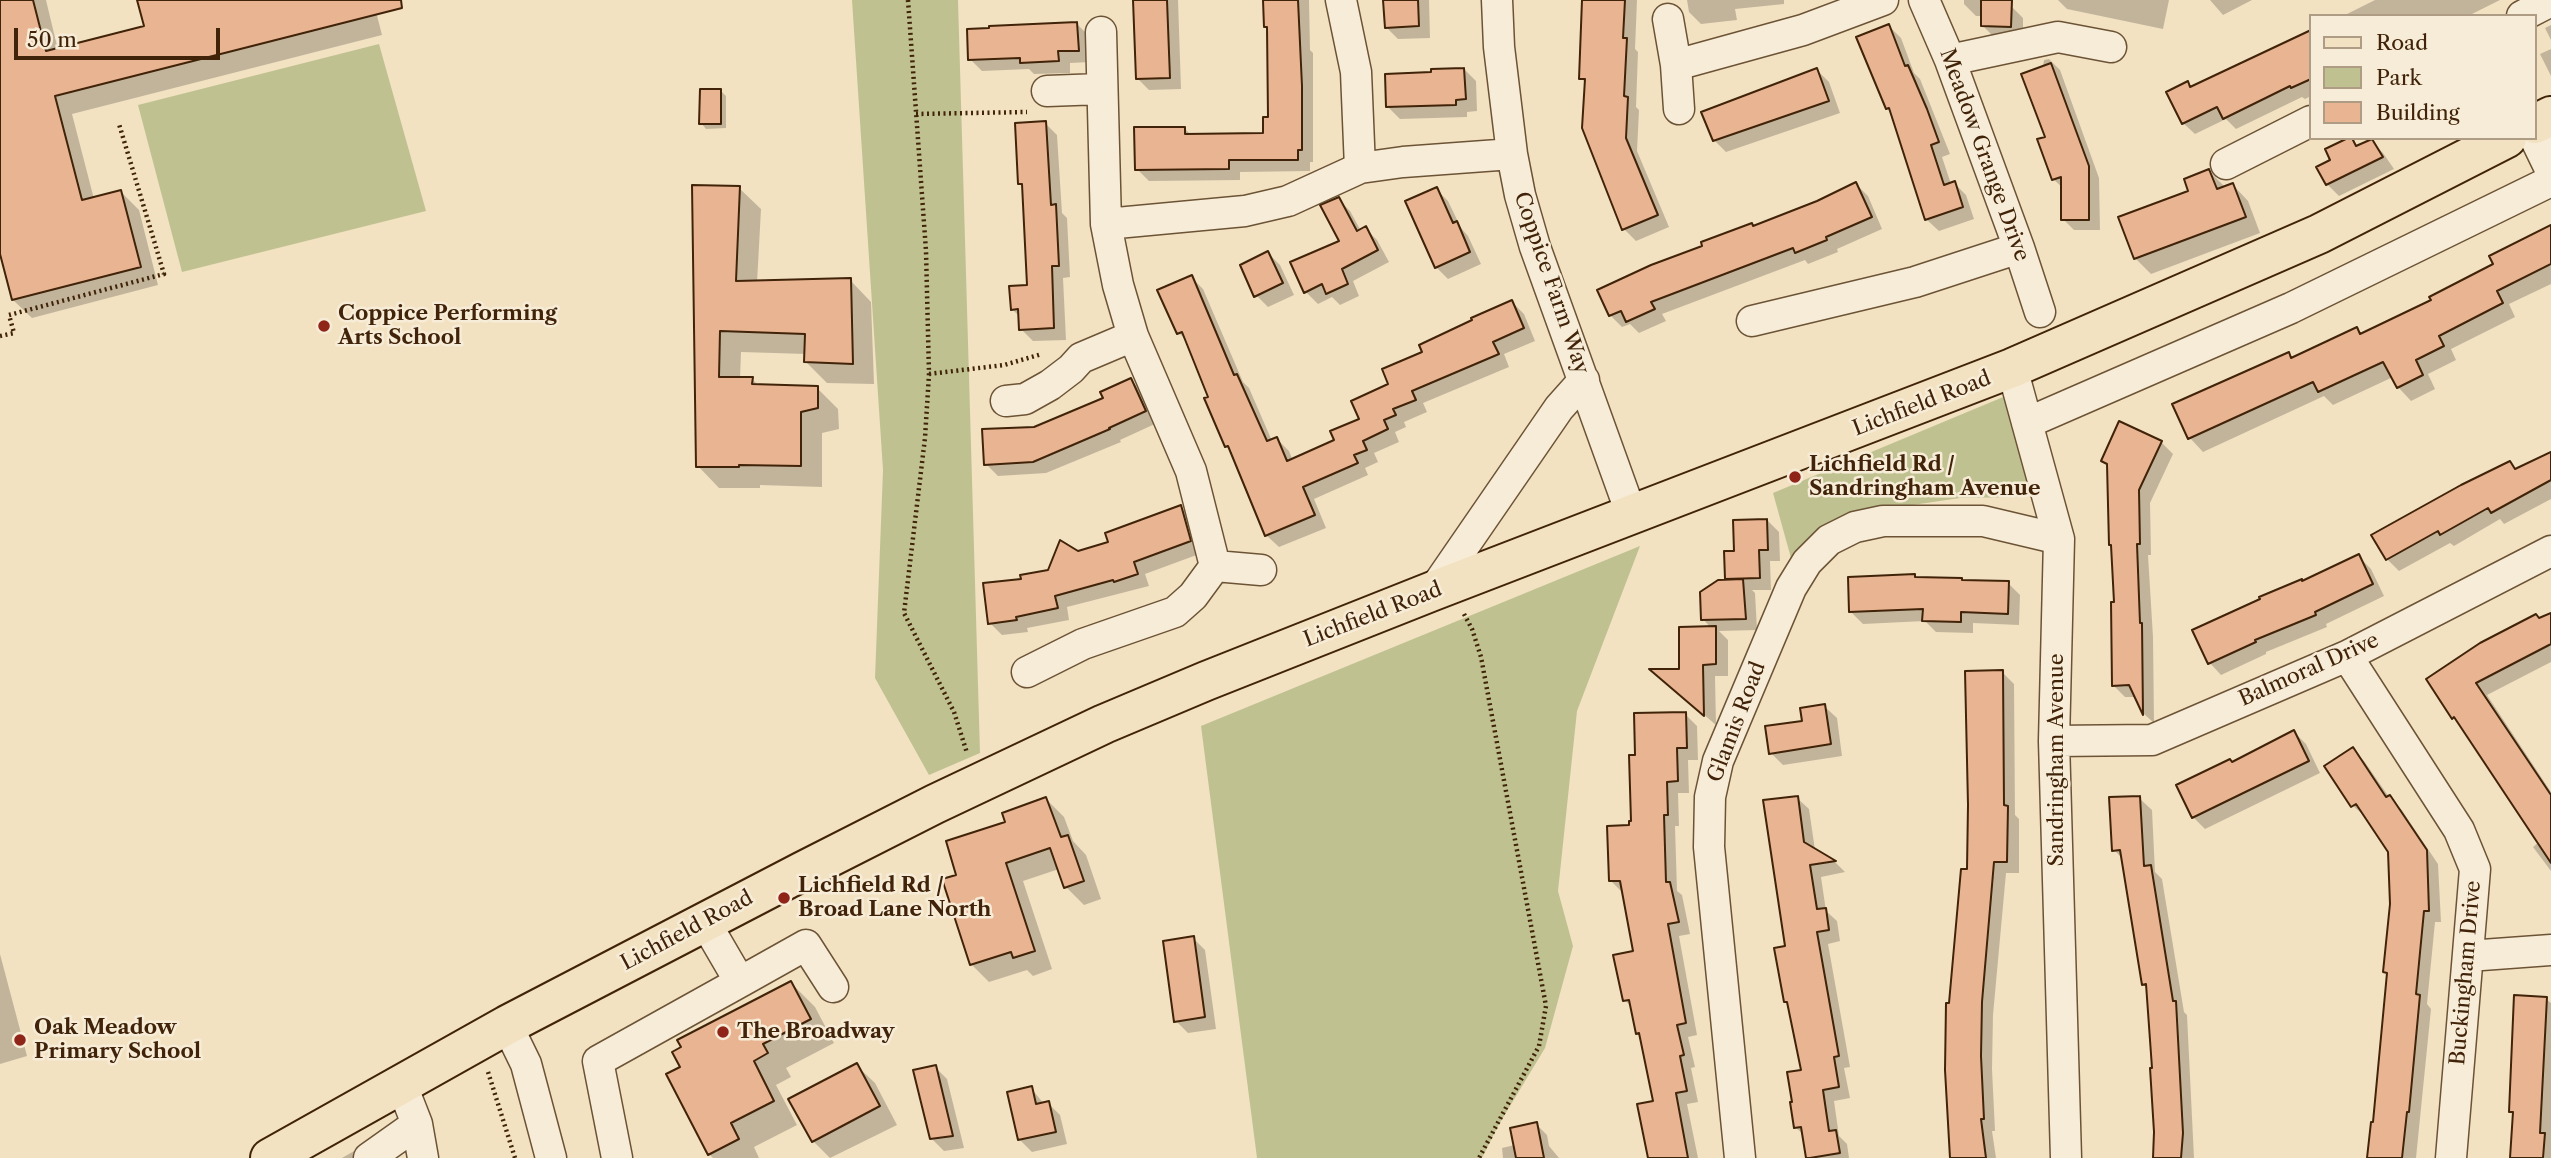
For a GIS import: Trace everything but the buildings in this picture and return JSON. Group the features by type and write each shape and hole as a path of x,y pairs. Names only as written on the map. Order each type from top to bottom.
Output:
{"main road":[{"name":"Lichfield Road","path":"270,1158 493,1033 705,922 977,784 1104,724 1441,588 2012,368 2319,233 2503,140"}],"street":[{"path":"1341,0 1356,72 1360,168"},
{"name":"Coppice Farm Way","path":"1497,0 1499,47 1520,195 1535,247 1632,516"},
{"path":"1676,65 1803,30 1883,0"},
{"name":"Meadow Grange Drive","path":"1924,0 1950,60 2040,312"},
{"path":"2526,14 2551,1"},
{"path":"1668,19 1676,65 1679,109"},
{"path":"1101,32 1106,224 1118,285 1133,336 1191,471 1216,566"},
{"path":"1950,60 2057,37 2111,47"},
{"path":"1047,91 1101,89"},
{"path":"2226,164 2310,122"},
{"path":"2536,140 2551,171"},
{"path":"1106,224 1245,211 1288,201 1360,168 1512,153"},
{"path":"2027,423 2291,308 2551,181"},
{"path":"1752,321 1915,282 2019,248"},
{"path":"1006,401 1025,399 1050,385 1082,358 1133,336"},
{"name":"Sandringham Avenue","path":"2012,368 2059,539 2054,741 2066,1158"},
{"path":"1441,588 1559,408 1584,380"},
{"name":"Glamis Road","path":"1740,1158 1709,847 1710,797 1718,761 1791,588 1807,562 1829,540 1856,527 1883,521 1983,521 2059,539"},
{"name":"Balmoral Drive","path":"2054,741 2152,740 2347,656 2551,551"},
{"path":"1216,566 1261,570"},
{"path":"1027,672 1083,644 1175,612 1194,596 1216,566"},
{"name":"Buckingham Drive","path":"2347,656 2459,830 2474,869 2451,1158"},
{"path":"705,922 740,982"},
{"path":"617,1158 598,1061 806,946 833,987"},
{"path":"2468,956 2551,950"},
{"path":"493,1033 526,1064 551,1158"},
{"path":"401,1083 417,1124 423,1158"},
{"path":"369,1158 417,1124"}],"path":[{"path":"908,0 926,251 929,374 925,438 904,613 954,712 977,784"},
{"path":"916,114 1049,111 1047,91"},
{"path":"0,336 13,333 9,315 164,274 119,124"},
{"path":"929,374 1004,365 1078,343 1082,358"},
{"path":"1441,588 1472,629 1481,657 1546,1006 1539,1046 1479,1158"},
{"path":"493,1033 515,1158"}],"green space":[{"path":"852,0 958,0 980,753 929,775 875,678 883,470"},
{"path":"379,44 426,211 182,272 138,105"},
{"path":"2008,395 2030,482 2021,497 1960,498 1865,512 1816,530 1791,558 1773,493"},
{"path":"1640,546 1577,711 1558,891 1573,946 1545,1048 1482,1158 1257,1158 1201,726"}],"place":[{"name":"Coppice Performing Arts School","path":"324,326"},
{"name":"Lichfield Rd / Sandringham Avenue","path":"1795,477"},
{"name":"Lichfield Rd / Broad Lane North","path":"784,898"},
{"name":"The Broadway","path":"723,1032"},
{"name":"Oak Meadow Primary School","path":"20,1040"}]}
